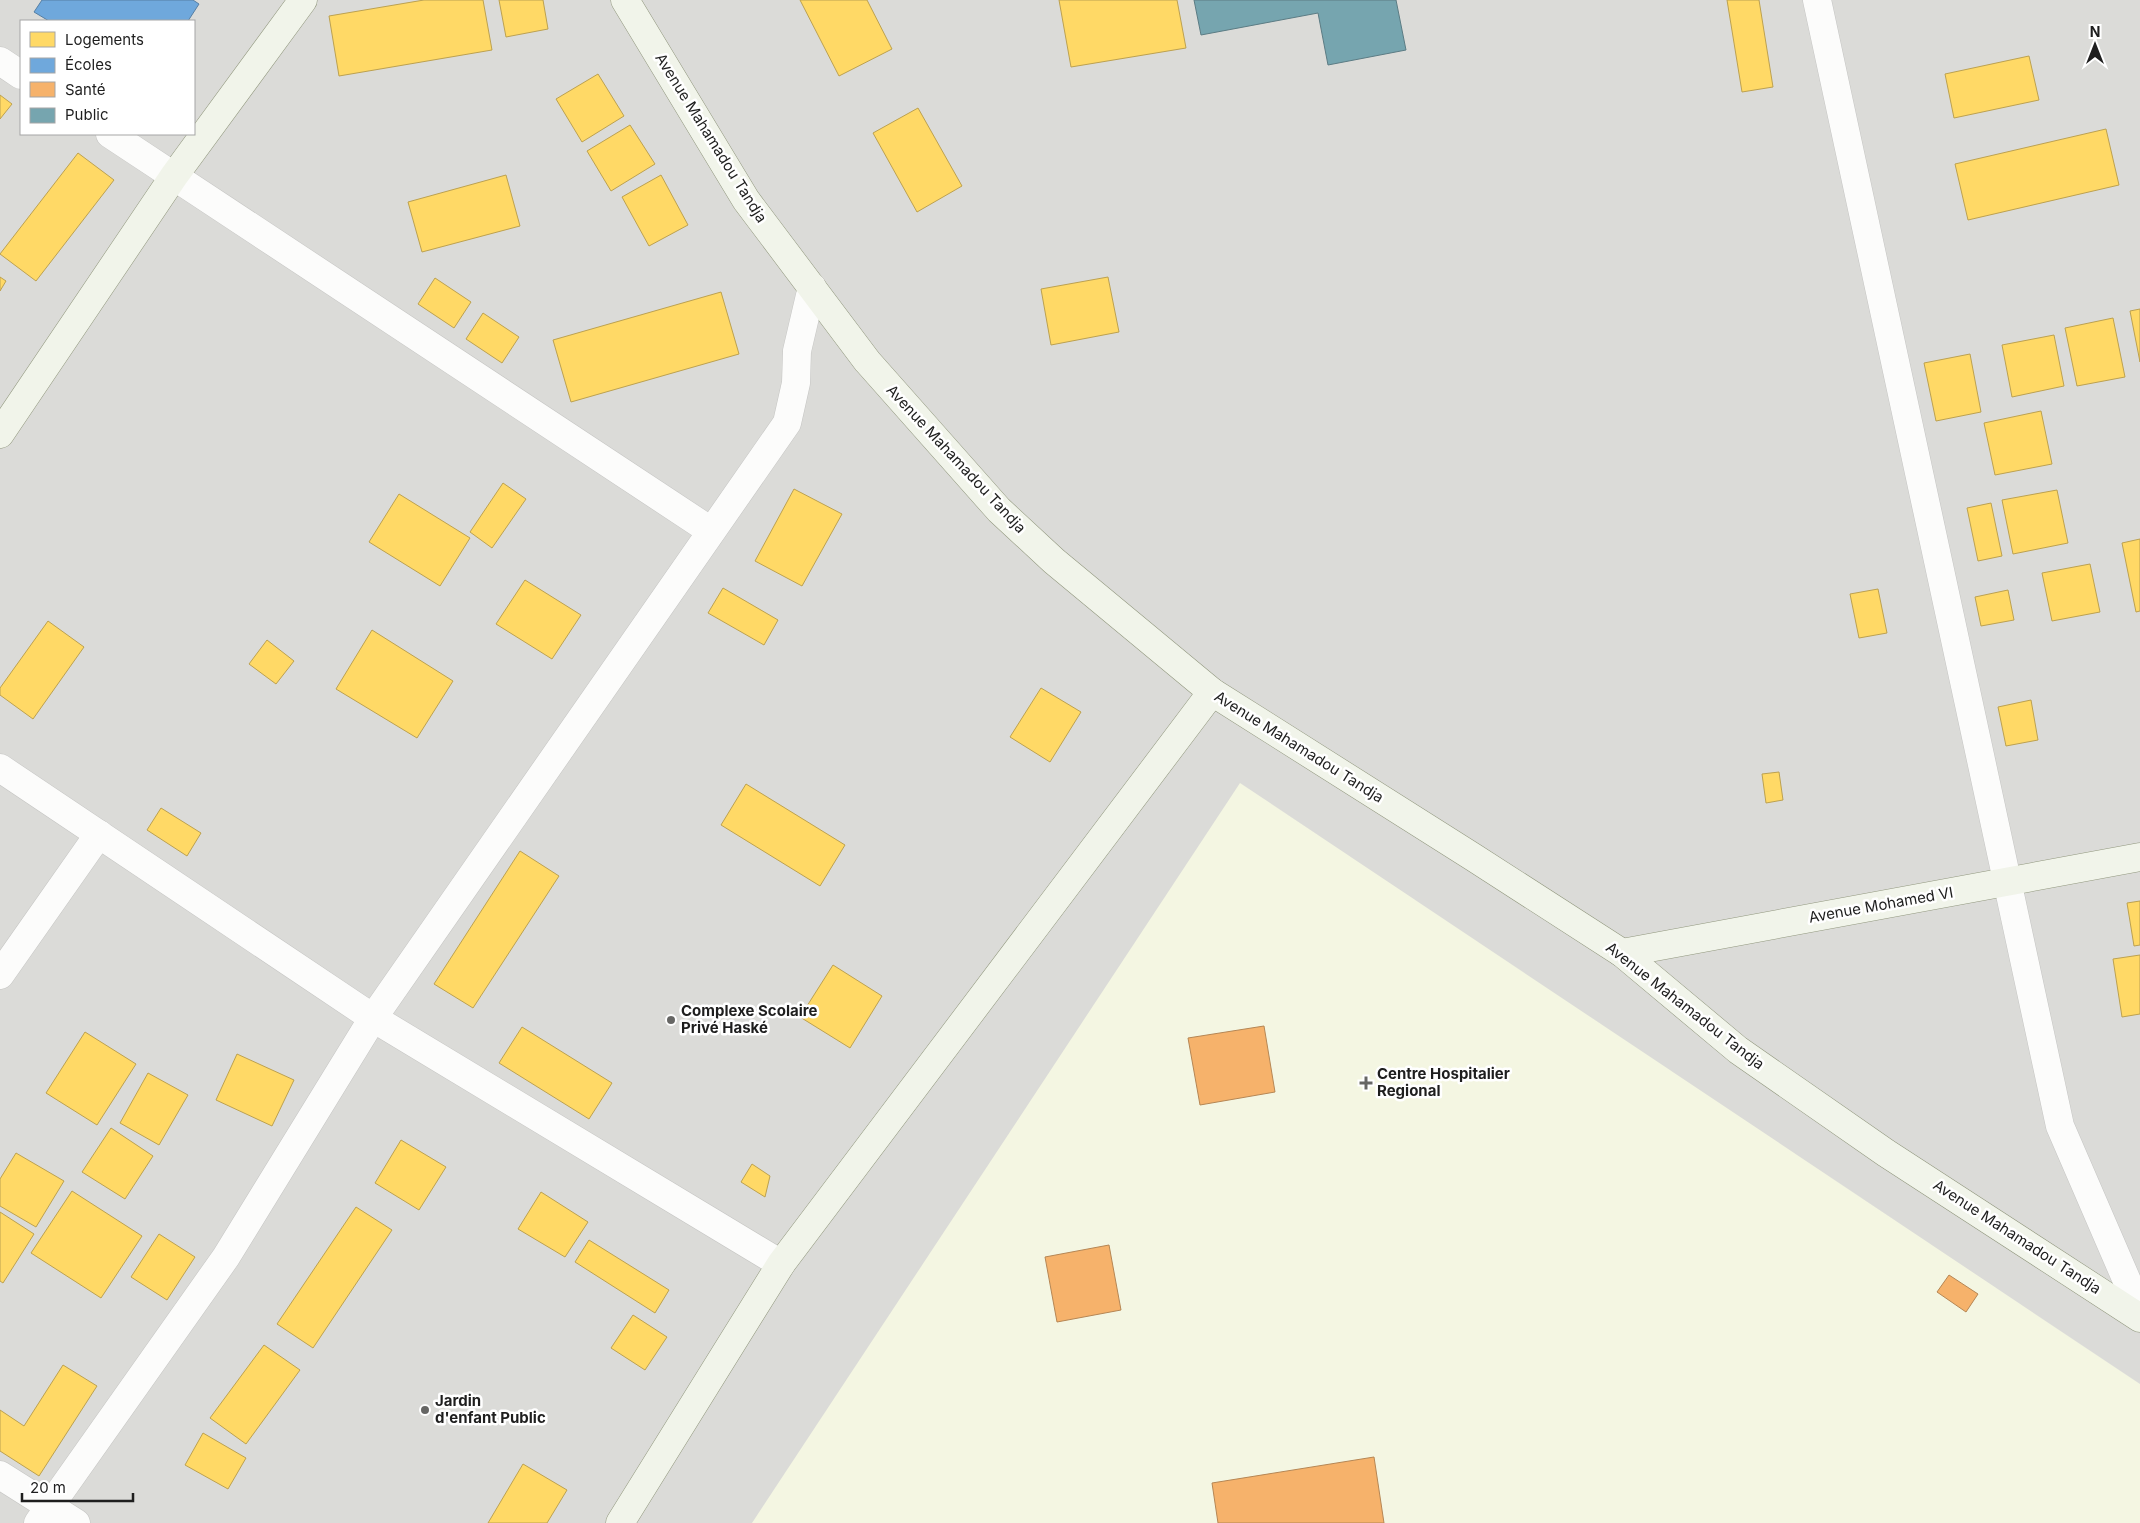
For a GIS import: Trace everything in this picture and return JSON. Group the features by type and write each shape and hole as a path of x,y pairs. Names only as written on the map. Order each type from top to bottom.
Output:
{"street":[{"path":"0,434 174,176 303,0"},
{"name":"Avenue Mahamadou Tandja","path":"625,0 746,200 867,361 999,510 1054,561 1212,692 1622,953 1738,1050 1886,1152 2140,1318"},
{"path":"1818,0 2006,882 2060,1126 2140,1311"},
{"path":"0,61 20,74"},
{"path":"112,135 711,530"},
{"path":"44,1515 226,1257 373,1018 787,423 796,383 797,351 812,287"},
{"path":"620,1523 781,1264 1212,692"},
{"path":"0,768 373,1018 781,1264"},
{"path":"0,975 99,834"},
{"name":"Avenue Mohamed VI","path":"1622,953 2140,857"},
{"path":"0,1475 44,1515 76,1523"}],"shaded area":[{"path":"0,0 2140,0 2140,1523 0,1523"},
{"name":"Centre Hospitalier Regional","path":"1240,783 2140,1384 2140,1523 752,1523"}],"building: Logements":[{"path":"424,0 483,0 492,50 339,76 329,16"},
{"path":"499,0 543,0 548,29 506,37"},
{"path":"800,0 867,0 892,49 839,76"},
{"path":"1059,0 1177,0 1186,48 1071,67"},
{"path":"1727,0 1759,0 1773,87 1742,92"},
{"path":"2029,56 2039,100 1954,118 1945,74"},
{"path":"598,74 624,116 582,142 556,99"},
{"path":"0,95 12,104 0,119"},
{"path":"918,108 962,186 917,212 873,133"},
{"path":"630,125 655,164 611,191 587,151"},
{"path":"2106,129 2119,185 1968,220 1955,164"},
{"path":"78,153 114,180 36,281 0,254"},
{"path":"506,175 520,226 422,252 408,202"},
{"path":"661,175 688,225 649,246 622,197"},
{"path":"0,277 6,281 0,291"},
{"path":"1108,277 1119,332 1051,345 1041,289"},
{"path":"435,278 471,302 454,328 418,304"},
{"path":"721,292 739,354 571,402 553,340"},
{"path":"2140,309 2140,362 2130,311"},
{"path":"483,313 519,337 502,363 466,339"},
{"path":"2113,318 2125,377 2077,386 2065,328"},
{"path":"2054,335 2064,386 2012,397 2002,345"},
{"path":"1970,354 1981,412 1936,421 1924,363"},
{"path":"2041,411 2052,464 1995,475 1984,423"},
{"path":"503,483 526,499 492,548 470,532"},
{"path":"794,489 842,514 802,586 755,561"},
{"path":"2057,490 2068,543 2013,554 2002,500"},
{"path":"399,494 470,538 440,586 369,542"},
{"path":"1991,503 2002,556 1978,561 1967,508"},
{"path":"2140,539 2140,611 2136,612 2122,543"},
{"path":"2090,564 2100,612 2052,621 2042,573"},
{"path":"525,580 581,615 552,659 496,624"},
{"path":"723,588 778,620 764,645 708,613"},
{"path":"1878,589 1887,633 1859,638 1850,594"},
{"path":"2008,590 2014,620 1981,626 1975,597"},
{"path":"48,621 84,647 33,719 0,695 0,688"},
{"path":"372,630 453,681 417,738 336,689"},
{"path":"267,640 294,661 276,684 249,664"},
{"path":"1041,688 1081,712 1050,762 1010,737"},
{"path":"2031,700 2038,740 2006,746 1998,707"},
{"path":"1779,772 1783,800 1766,803 1762,774"},
{"path":"746,784 845,845 820,886 721,825"},
{"path":"161,808 201,833 187,856 147,830"},
{"path":"520,851 559,876 473,1008 434,984"},
{"path":"2140,901 2140,945 2134,946 2127,903"},
{"path":"2140,955 2140,1014 2122,1017 2113,959"},
{"path":"833,965 882,996 850,1048 800,1017"},
{"path":"522,1027 612,1083 589,1119 499,1063"},
{"path":"85,1032 136,1064 97,1125 46,1093"},
{"path":"237,1054 294,1080 272,1126 216,1100"},
{"path":"148,1073 188,1095 159,1145 120,1123"},
{"path":"111,1128 153,1156 125,1199 82,1172"},
{"path":"401,1140 446,1167 419,1210 375,1183"},
{"path":"16,1153 64,1181 36,1227 0,1206 0,1179"},
{"path":"752,1164 770,1176 765,1197 741,1182"},
{"path":"72,1191 142,1236 101,1298 31,1253"},
{"path":"541,1192 588,1222 565,1257 518,1229"},
{"path":"356,1207 392,1230 313,1348 277,1324"},
{"path":"0,1212 34,1234 3,1283 0,1281"},
{"path":"159,1234 195,1257 167,1300 131,1277"},
{"path":"589,1240 669,1290 655,1313 575,1262"},
{"path":"633,1315 667,1337 645,1370 611,1348"},
{"path":"264,1345 300,1370 246,1444 210,1418"},
{"path":"63,1365 97,1386 39,1476 0,1451 0,1410 24,1426"},
{"path":"203,1433 246,1458 228,1489 185,1465"},
{"path":"523,1464 567,1490 547,1523 488,1523"}],"building: Écoles":[{"path":"42,0 193,0 199,4 189,20 47,20 34,12"}],"building: Santé":[{"path":"1264,1026 1275,1092 1200,1105 1188,1038"},
{"path":"1109,1245 1121,1310 1057,1322 1045,1257"},
{"path":"1949,1275 1978,1294 1966,1312 1937,1292"},
{"path":"1374,1457 1384,1523 1218,1523 1212,1483"}],"building: Public":[{"path":"1194,0 1396,0 1406,50 1328,65 1318,13 1201,35"}],"place":[{"name":"Complexe Scolaire Privé Haské","path":"671,1020"},
{"name":"Centre Hospitalier Regional","path":"1366,1083"},
{"name":"Jardin d'enfant Public","path":"425,1410"}]}
